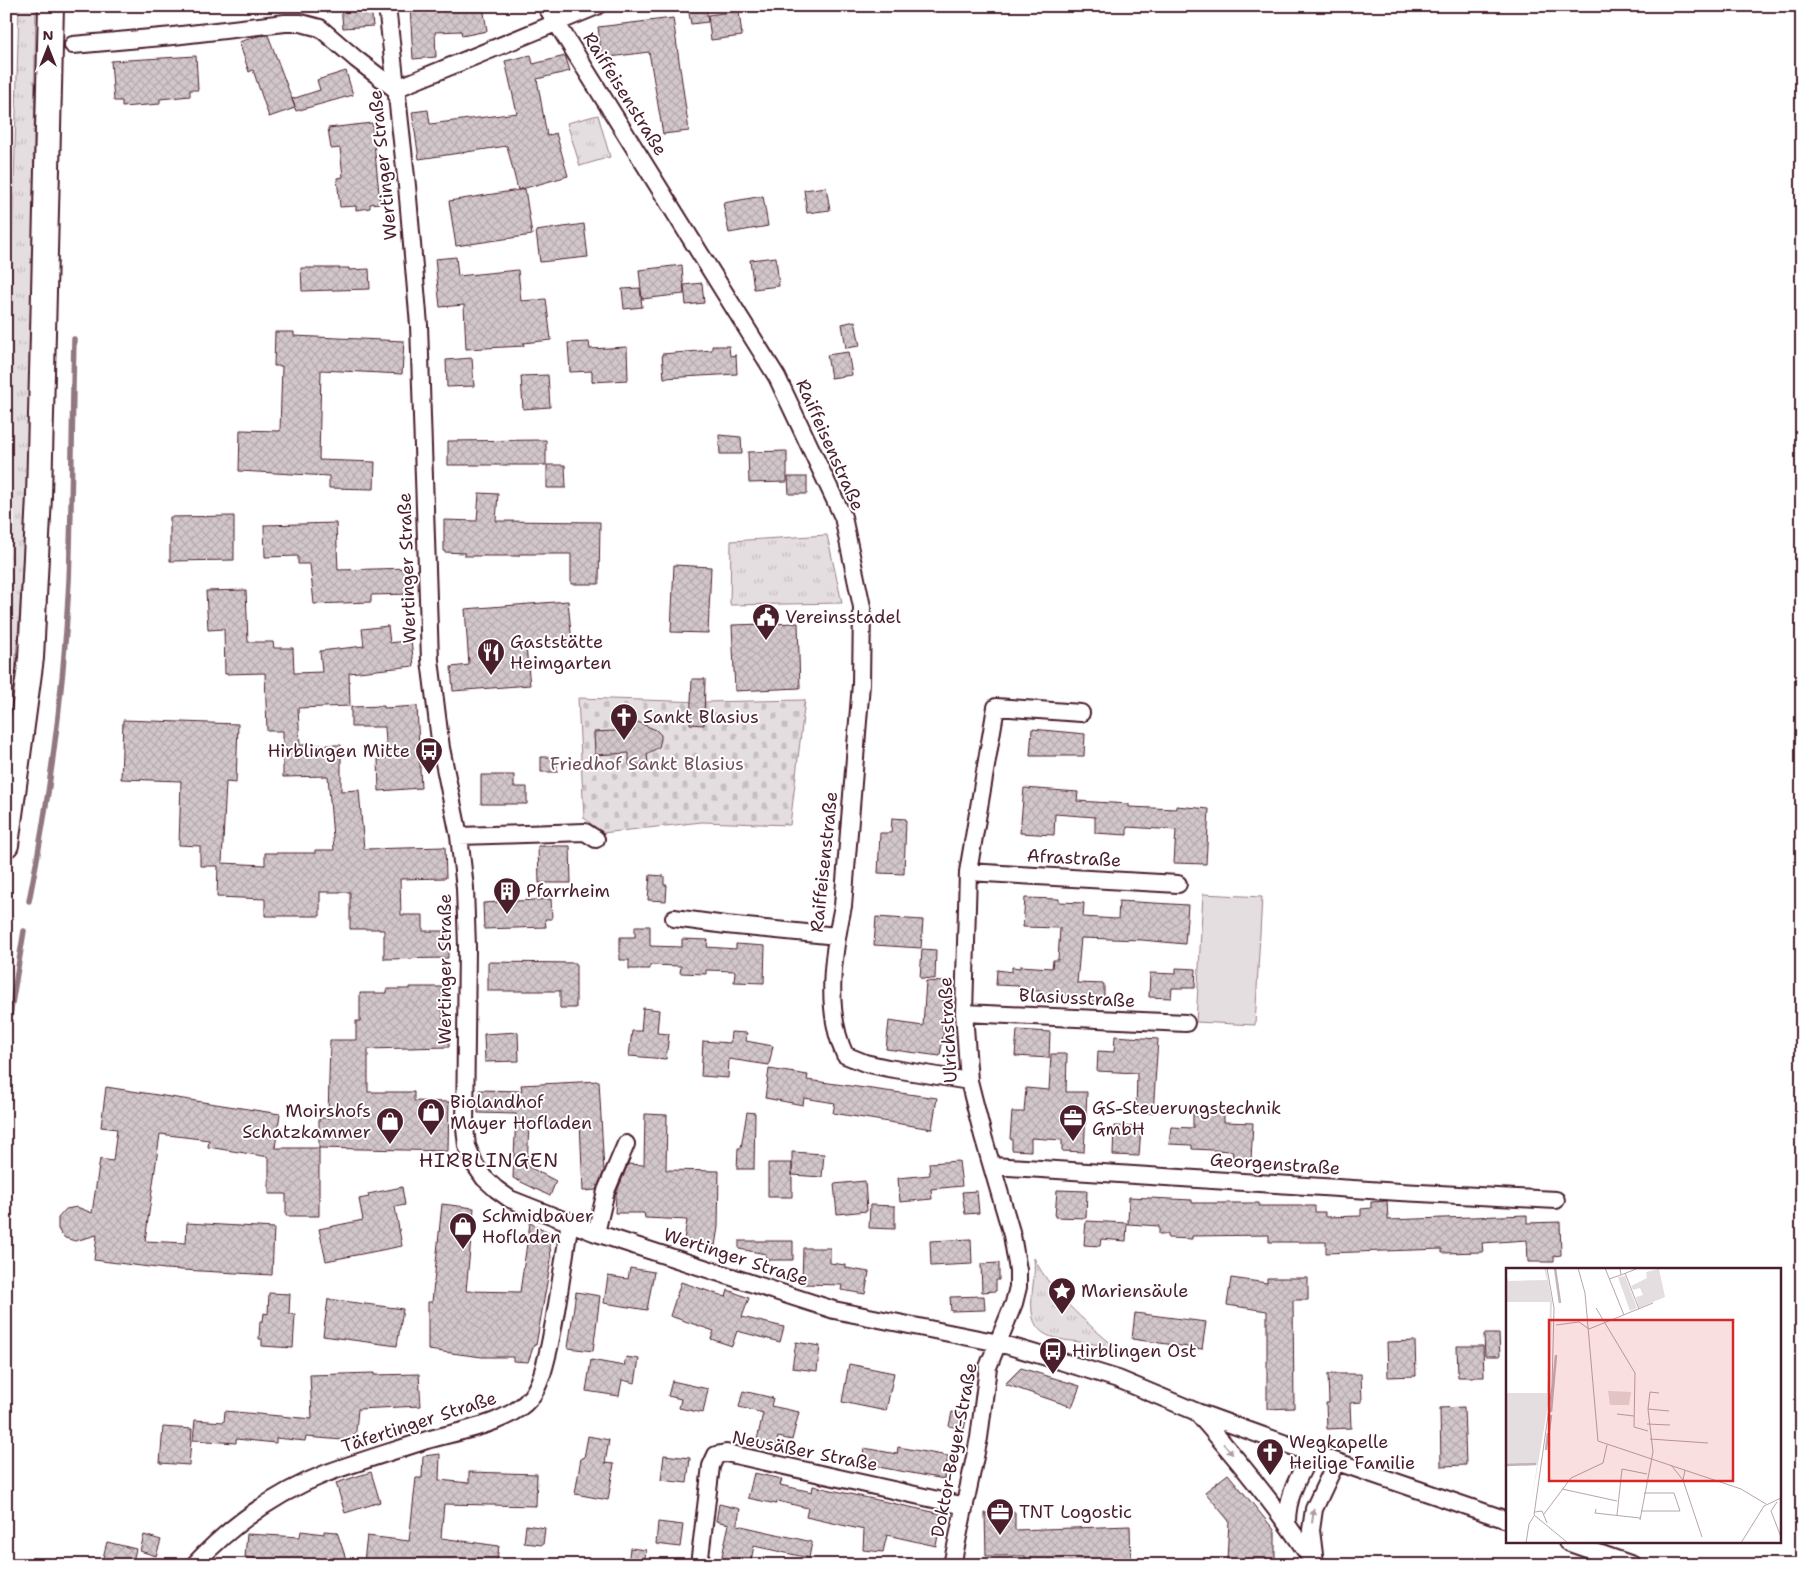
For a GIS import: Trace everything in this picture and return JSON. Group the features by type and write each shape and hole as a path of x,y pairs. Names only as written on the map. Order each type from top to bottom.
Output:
{"main road":[{"path":"6,845 31,658 39,496 51,6"}],"street":[{"name":"Wertinger Straße","path":"387,6 407,186 419,325 430,660 441,748 459,836 465,888 467,925 464,1128 467,1146 475,1165 484,1178 510,1199 570,1221 596,1233 834,1310 998,1343 1118,1379 1196,1412 1506,1520"},
{"name":"Raiffeisenstraße","path":"546,6 777,377 843,517 862,607 861,684 843,906 837,936 831,1004 839,1042 845,1054 865,1063 970,1081"},
{"path":"73,45 285,23 301,23 320,28 395,89 597,6"},
{"name":"Ulrichstraße","path":"998,1343 1014,1303 1018,1286 1018,1270 1012,1234 970,1081 964,1013 968,872 996,707 1081,713"},
{"path":"459,836 584,832 596,839"},
{"name":"Afrastraße","path":"968,872 1178,884"},
{"path":"674,918 837,936"},
{"name":"Blasiusstraße","path":"964,1013 1186,1023"},
{"path":"596,1233 606,1192 626,1144"},
{"name":"Georgenstraße","path":"993,1166 1556,1200"},
{"name":"Täfertinger Straße","path":"194,1565 218,1540 246,1517 284,1494 325,1474 390,1452 486,1424 509,1414 532,1397 543,1372 555,1321 570,1221"},
{"name":"Doktor-Beyer-Straße","path":"952,1565 979,1438 988,1367 998,1343"},
{"name":"Wertinger Straße","path":"1196,1412 1248,1472 1287,1522 1315,1565"},
{"name":"Neusäßer Straße","path":"699,1565 711,1466 716,1456 721,1454 726,1453 748,1457 965,1506"},
{"path":"1287,1522 1290,1495 1311,1453"},
{"path":"1315,1565 1311,1530 1314,1509 1336,1462"},
{"path":"1573,1544 1633,1565"}],"green space":[{"path":"19,6 36,6 32,287 23,568 16,662 6,755 6,469"},
{"path":"598,115 610,157 580,166 567,123"},
{"path":"827,535 842,603 730,605 731,541"},
{"name":"Friedhof Sankt Blasius","path":"578,698 705,702 805,700 790,825 702,822 602,833 584,818"},
{"path":"1203,894 1262,897 1255,1025 1196,1022"},
{"path":"1034,1258 1062,1298 1123,1354 1094,1344 1055,1338 1040,1330 1032,1312"}],"building":[{"path":"341,6 371,6 373,26 343,28"},
{"path":"410,6 483,6 487,31 462,36 461,31 435,32 436,57 413,59"},
{"path":"706,6 708,22 691,24 688,8"},
{"path":"739,11 742,36 711,40 708,15"},
{"path":"673,18 689,131 663,134 649,52 602,58 598,27"},
{"path":"268,35 292,99 320,90 317,80 346,71 353,95 296,111 295,108 269,117 253,70 249,72 239,42"},
{"path":"531,55 533,64 565,56 570,71 537,79 547,136 556,133 568,176 518,190 507,146 419,159 412,112 428,110 430,124 517,113 505,61"},
{"path":"196,56 198,90 190,90 190,96 160,99 160,104 122,107 122,101 114,101 111,61"},
{"path":"372,123 380,203 370,204 370,208 356,210 356,206 340,207 337,178 343,177 340,148 331,149 328,128"},
{"path":"826,187 830,210 807,213 804,190"},
{"path":"525,189 532,235 456,246 449,201"},
{"path":"763,196 768,226 729,233 723,203"},
{"path":"584,224 588,257 540,262 536,231"},
{"path":"456,257 458,276 518,270 521,301 546,299 551,340 523,343 524,346 466,349 464,305 440,307 435,259"},
{"path":"776,257 779,286 754,289 750,260"},
{"path":"682,265 684,294 642,299 639,270"},
{"path":"301,268 369,269 370,289 302,291"},
{"path":"702,283 704,303 686,305 684,285"},
{"path":"640,288 642,307 624,309 622,289"},
{"path":"855,321 860,346 846,348 842,324"},
{"path":"275,332 294,332 294,336 404,341 402,374 321,370 319,460 375,462 374,489 329,488 329,476 239,471 240,430 280,431 282,366 274,366"},
{"path":"589,342 590,349 627,347 628,380 592,382 592,371 570,372 568,343"},
{"path":"712,346 729,346 730,356 736,355 737,374 664,378 662,354 712,350"},
{"path":"848,352 852,375 831,378 827,355"},
{"path":"472,358 474,386 447,387 446,360"},
{"path":"548,375 550,407 523,409 521,376"},
{"path":"719,435 741,437 742,454 720,454"},
{"path":"546,440 546,465 448,465 448,441"},
{"path":"787,451 787,482 749,483 748,452"},
{"path":"547,465 565,465 566,488 547,488"},
{"path":"788,477 807,477 807,494 789,494"},
{"path":"479,493 498,494 496,521 600,522 599,584 571,584 571,554 465,556 465,553 444,552 444,520 477,521"},
{"path":"234,516 234,560 170,561 170,517"},
{"path":"336,523 338,570 411,568 412,594 371,595 371,602 314,604 310,564 298,564 298,556 265,557 264,525"},
{"path":"674,565 711,567 708,633 671,632"},
{"path":"246,590 248,642 273,642 274,648 293,648 294,673 322,672 320,651 364,646 362,629 388,626 390,643 411,640 414,666 349,673 350,706 298,708 300,745 341,745 341,791 359,790 364,849 445,847 446,878 400,879 401,915 423,915 423,931 448,931 448,958 384,959 384,930 350,929 350,892 320,892 320,916 265,916 265,899 217,897 218,866 200,866 200,846 179,845 181,781 121,779 123,720 238,724 236,783 226,782 222,863 265,865 265,853 315,853 315,850 334,850 328,776 283,777 283,731 267,731 265,673 225,674 224,629 208,630 206,591"},
{"path":"568,601 572,643 526,647 530,685 453,691 451,667 469,665 465,609"},
{"name":"Vereinsstadel","path":"798,623 800,688 735,691 732,625"},
{"path":"692,679 705,679 704,725 690,724"},
{"path":"384,706 384,708 417,706 421,788 379,791 378,759 387,758 385,727 351,727 351,707"},
{"name":"Sankt Blasius","path":"633,720 656,730 661,735 659,747 647,754 648,764 629,765 629,753 595,755 594,732 634,730"},
{"path":"1032,729 1085,734 1084,756 1030,756"},
{"path":"541,757 557,757 557,772 541,772"},
{"path":"481,775 514,775 514,787 527,787 527,804 481,804"},
{"path":"1024,788 1078,792 1077,801 1129,804 1129,807 1176,809 1176,806 1209,809 1206,864 1174,863 1176,830 1127,827 1127,835 1095,833 1095,817 1055,814 1054,835 1020,833"},
{"path":"892,818 906,819 904,874 878,873 880,833 891,833"},
{"path":"538,846 570,846 571,883 539,883"},
{"path":"650,875 664,876 664,885 667,885 666,901 648,900"},
{"path":"1025,898 1059,899 1059,902 1084,903 1083,917 1118,919 1119,901 1188,905 1185,944 1142,940 1081,938 1077,983 1104,984 1104,1002 1084,1001 1084,997 1040,995 1040,991 1018,990 1019,986 996,985 997,970 1012,972 1012,967 1020,968 1020,966 1052,968 1053,960 1058,960 1060,928 1023,927"},
{"name":"Pfarrheim","path":"551,899 552,919 545,919 546,927 484,929 483,903"},
{"path":"876,917 923,920 921,948 874,945"},
{"path":"635,926 650,926 650,946 682,947 682,939 708,940 707,947 736,949 736,944 765,946 764,983 734,982 735,971 706,970 706,974 680,973 681,966 650,965 650,969 629,969 629,960 620,960 620,937 635,937"},
{"path":"922,949 936,950 935,979 920,978"},
{"path":"488,962 576,963 576,1008 560,1008 560,991 488,991"},
{"path":"1176,968 1196,969 1195,988 1172,988 1171,998 1149,997 1150,973 1176,974"},
{"path":"926,981 944,982 942,1029 944,1029 940,1056 886,1049 889,1021 923,1026"},
{"path":"410,987 442,987 443,1020 449,1020 449,1047 368,1049 368,1092 414,1092 414,1101 449,1102 448,1151 319,1148 319,1118 328,1118 330,1040 356,1040 356,1021 360,1021 360,993 387,993 387,989 410,989"},
{"path":"643,1008 659,1010 657,1033 669,1034 666,1059 629,1056 632,1031 641,1031"},
{"path":"1017,1030 1050,1032 1049,1058 1015,1056"},
{"path":"518,1032 519,1061 485,1062 484,1034"},
{"path":"731,1032 747,1033 746,1041 773,1046 769,1065 729,1059 728,1078 701,1076 703,1041 730,1043"},
{"path":"1115,1036 1158,1039 1153,1113 1136,1112 1137,1073 1097,1071 1098,1051 1114,1052"},
{"path":"1051,1054 1067,1054 1066,1092 1087,1092 1084,1152 1062,1151 1062,1140 1031,1138 1031,1151 1012,1150 1012,1139 1010,1139 1012,1112 1024,1112 1026,1088 1049,1090"},
{"path":"769,1069 808,1075 807,1080 937,1098 932,1129 833,1113 835,1103 804,1098 803,1105 765,1098"},
{"path":"599,1081 604,1171 596,1190 583,1191 580,1122 529,1125 527,1166 556,1181 550,1196 513,1178 516,1114 478,1113 479,1090 522,1091 521,1085"},
{"path":"106,1087 280,1114 275,1148 319,1148 319,1216 286,1216 286,1194 269,1194 269,1157 208,1147 209,1140 160,1134 145,1241 186,1243 187,1223 274,1228 272,1275 165,1269 94,1260 97,1235 75,1241 65,1238 58,1229 58,1218 66,1209 77,1207 92,1213 100,1159 113,1161 117,1129 101,1127"},
{"path":"1193,1110 1224,1111 1224,1122 1253,1123 1251,1160 1232,1159 1233,1151 1192,1149 1192,1145 1169,1144 1171,1127 1193,1128"},
{"path":"747,1112 755,1113 754,1169 737,1169 738,1148 741,1148"},
{"path":"645,1114 667,1115 666,1170 719,1171 718,1227 715,1246 684,1240 687,1220 645,1218 644,1213 615,1213 616,1194 628,1164 644,1165"},
{"path":"1114,1126 1141,1127 1139,1156 1113,1155"},
{"path":"792,1152 824,1154 822,1177 792,1175"},
{"path":"959,1161 962,1186 931,1189 932,1199 900,1202 898,1178 930,1175 929,1163"},
{"path":"768,1163 792,1163 792,1197 768,1197"},
{"path":"865,1181 867,1211 837,1214 834,1184"},
{"path":"402,1187 405,1205 395,1207 402,1246 326,1261 319,1229 363,1220 359,1199 369,1197 368,1194"},
{"path":"1057,1190 1087,1191 1086,1218 1055,1217"},
{"path":"977,1191 979,1213 965,1214 962,1192"},
{"path":"1129,1197 1192,1200 1192,1203 1259,1203 1259,1206 1315,1206 1315,1212 1325,1212 1325,1217 1361,1216 1361,1209 1371,1208 1371,1202 1387,1201 1388,1220 1527,1215 1527,1223 1560,1222 1561,1255 1554,1256 1554,1262 1528,1262 1527,1240 1482,1243 1483,1252 1442,1253 1442,1249 1326,1253 1326,1242 1269,1242 1269,1235 1192,1236 1192,1239 1168,1238 1168,1234 1159,1234 1159,1226 1128,1224"},
{"path":"442,1204 474,1208 466,1291 520,1292 530,1223 549,1232 551,1260 536,1345 534,1345 528,1362 513,1361 513,1357 482,1357 428,1350 428,1302 432,1302"},
{"path":"870,1205 895,1206 895,1229 869,1228"},
{"path":"1086,1221 1127,1223 1126,1241 1101,1239 1100,1246 1084,1245"},
{"path":"971,1239 972,1264 931,1266 930,1241"},
{"path":"739,1241 793,1241 793,1260 766,1260 766,1254 739,1249"},
{"path":"803,1248 830,1248 830,1263 846,1265 846,1268 869,1272 865,1294 841,1290 842,1285 802,1284"},
{"path":"999,1263 999,1280 996,1280 996,1291 982,1292 981,1264"},
{"path":"630,1268 654,1272 647,1310 604,1303 608,1276 628,1279"},
{"path":"1231,1278 1267,1283 1267,1278 1308,1278 1308,1300 1293,1300 1294,1408 1267,1409 1267,1311 1227,1305"},
{"path":"681,1282 726,1297 728,1290 749,1298 742,1317 784,1327 780,1342 737,1331 732,1346 711,1339 714,1331 670,1316"},
{"path":"576,1292 600,1296 593,1351 568,1348"},
{"path":"269,1293 290,1294 289,1314 295,1315 293,1348 262,1346 262,1339 259,1339 260,1321 263,1321 264,1313 268,1314"},
{"path":"984,1296 985,1310 951,1311 950,1297"},
{"path":"328,1299 403,1309 397,1346 323,1336"},
{"path":"1135,1313 1206,1322 1202,1349 1132,1339"},
{"path":"1484,1334 1499,1334 1500,1356 1485,1356"},
{"path":"1415,1341 1416,1376 1388,1377 1387,1342"},
{"path":"796,1342 820,1346 817,1371 792,1368"},
{"path":"1457,1346 1483,1346 1484,1377 1458,1377"},
{"path":"626,1357 639,1359 635,1383 622,1380 619,1396 586,1391 591,1360 624,1366"},
{"path":"849,1364 894,1373 886,1411 842,1402"},
{"path":"1021,1368 1080,1386 1072,1407 1005,1384"},
{"path":"374,1373 374,1375 419,1374 421,1406 358,1409 355,1441 306,1437 305,1441 276,1438 276,1443 236,1439 236,1443 193,1440 195,1420 224,1422 225,1411 312,1419 310,1375"},
{"path":"1328,1374 1361,1374 1362,1402 1350,1403 1351,1428 1327,1429 1326,1403 1329,1403"},
{"path":"672,1381 708,1389 703,1413 679,1408 681,1399 668,1396"},
{"path":"743,1391 773,1398 771,1406 799,1412 792,1440 778,1437 776,1445 757,1440 763,1413 739,1407"},
{"path":"1464,1407 1466,1465 1441,1466 1440,1408"},
{"path":"952,1412 967,1415 964,1429 949,1426"},
{"path":"163,1427 192,1429 189,1465 160,1463"},
{"path":"588,1436 609,1440 605,1463 614,1464 608,1500 575,1494 581,1458 584,1458"},
{"path":"898,1447 948,1456 944,1479 862,1464 864,1448 897,1454"},
{"path":"440,1454 439,1480 469,1483 469,1472 537,1474 536,1506 444,1504 441,1538 499,1546 496,1565 419,1565 394,1561 394,1564 364,1561 367,1536 409,1541 416,1478 422,1478 423,1456"},
{"path":"664,1455 690,1458 687,1483 661,1480"},
{"path":"371,1472 380,1502 345,1513 336,1483"},
{"path":"754,1473 782,1479 780,1485 812,1492 813,1486 942,1514 936,1546 887,1535 883,1552 863,1550 864,1530 806,1517 808,1508 777,1501 776,1504 748,1498"},
{"path":"1228,1474 1275,1531 1275,1559 1227,1560 1229,1521 1205,1492"},
{"path":"719,1504 740,1509 737,1525 812,1542 809,1558 754,1546 750,1565 720,1565 729,1524 716,1521"},
{"path":"1015,1512 1015,1530 1130,1526 1131,1565 1026,1565 1025,1556 986,1556 985,1513"},
{"path":"658,1522 683,1525 680,1547 656,1544"},
{"path":"526,1525 545,1528 543,1545 524,1543"},
{"path":"301,1531 324,1534 324,1531 337,1532 346,1559 340,1558 339,1565 310,1565 245,1557 247,1534 300,1537"},
{"path":"144,1535 161,1540 156,1556 140,1551"},
{"path":"107,1542 136,1549 132,1565 101,1565"},
{"path":"630,1548 646,1550 644,1565 628,1565"}],"waterway":[{"path":"29,901 50,782 64,662 70,551 74,339"},
{"path":"6,1040 24,931"}],"place":[{"name":"Vereinsstadel","path":"766,641"},
{"name":"Gaststätte Heimgarten","path":"491,676"},
{"name":"Sankt Blasius","path":"624,741"},
{"name":"Hirblingen Mitte","path":"429,775"},
{"name":"Pfarrheim","path":"507,915"},
{"name":"Biolandhof Mayer Hofladen","path":"431,1136"},
{"name":"GS-Steuerungstechnik GmbH","path":"1073,1142"},
{"name":"Moirshofs Schatzkammer","path":"390,1145"},
{"name":"Schmidbauer Hofladen","path":"463,1250"},
{"name":"Mariensäule","path":"1062,1315"},
{"name":"Hirblingen Ost","path":"1053,1375"},
{"name":"Wegkapelle Heilige Familie","path":"1270,1476"},
{"name":"TNT Logostic","path":"1000,1536"}],"district":[{"name":"HIRBLINGEN","path":"489,1160"}]}
